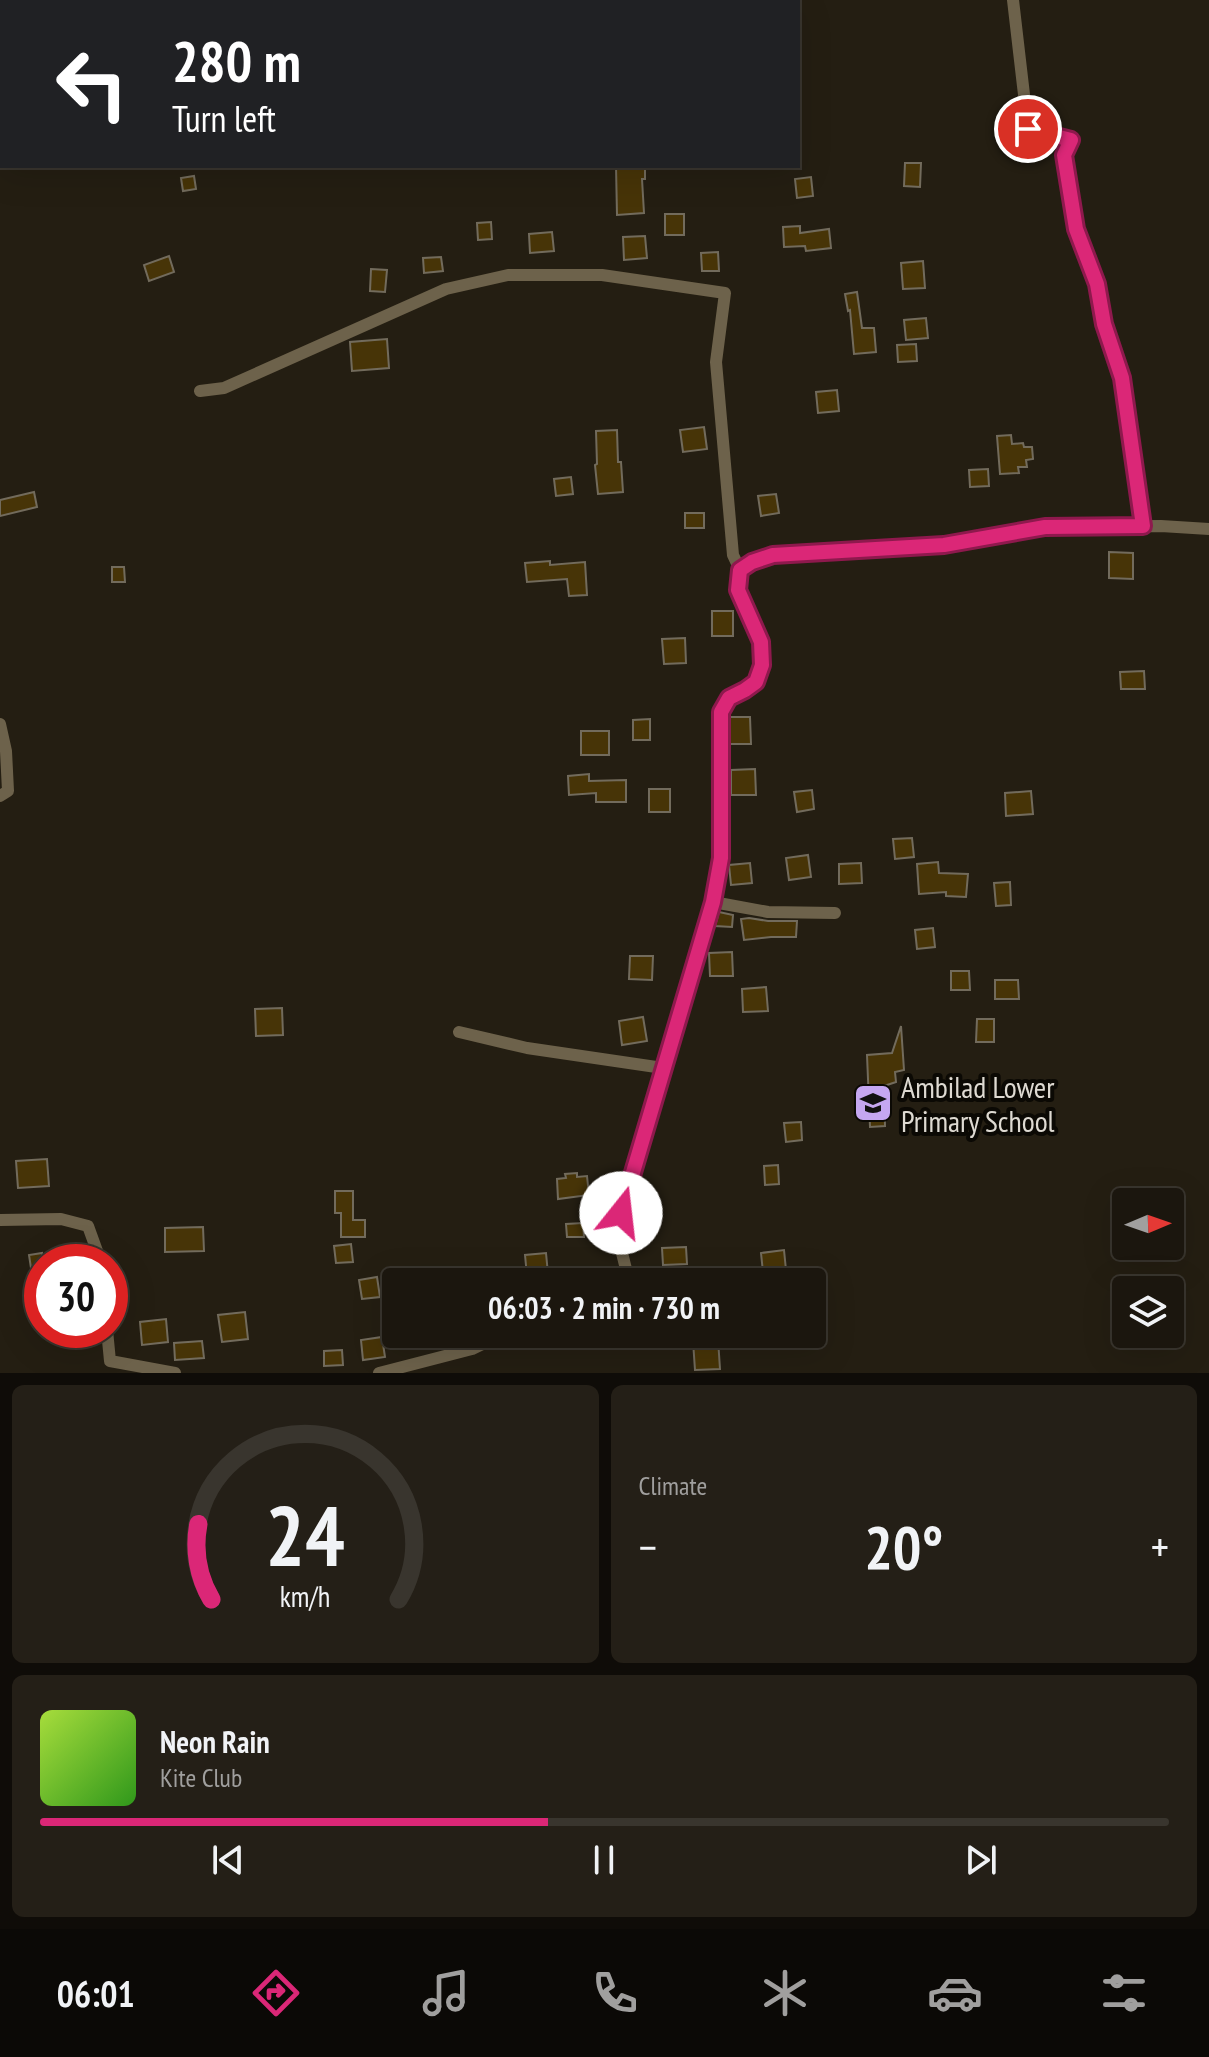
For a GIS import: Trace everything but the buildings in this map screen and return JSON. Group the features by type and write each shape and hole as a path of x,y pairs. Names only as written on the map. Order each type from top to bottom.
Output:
{"street":[{"path":"1013,0 1028,129 1071,140 1064,155 1076,229 1097,284 1104,324 1122,378 1143,526"},
{"path":"200,391 224,388 446,289 508,275 602,275 725,293 716,362 733,555 740,570 738,590 761,642 762,665 756,682 729,698 721,712 721,858 713,902 621,1213 621,1249 626,1268"},
{"path":"740,570 773,555 944,545 1045,527 1209,529"},
{"path":"0,724 6,751 8,791 0,796"},
{"path":"713,902 768,912 835,913"},
{"path":"459,1032 527,1048 663,1068"},
{"path":"0,1220 61,1219 88,1226 94,1244"},
{"path":"379,1373 474,1348"},
{"path":"108,1367 175,1373"}],"place":[{"name":"Ambilad Lower Primary School","path":"873,1103"}],"route":[{"path":"621,1213 713,902 721,858 721,712 729,698 756,682 762,665 761,642 738,590 740,570 773,555 944,545 1045,527 1143,526 1122,378 1104,324 1097,284 1076,229 1064,155 1071,140 1028,129"}]}
